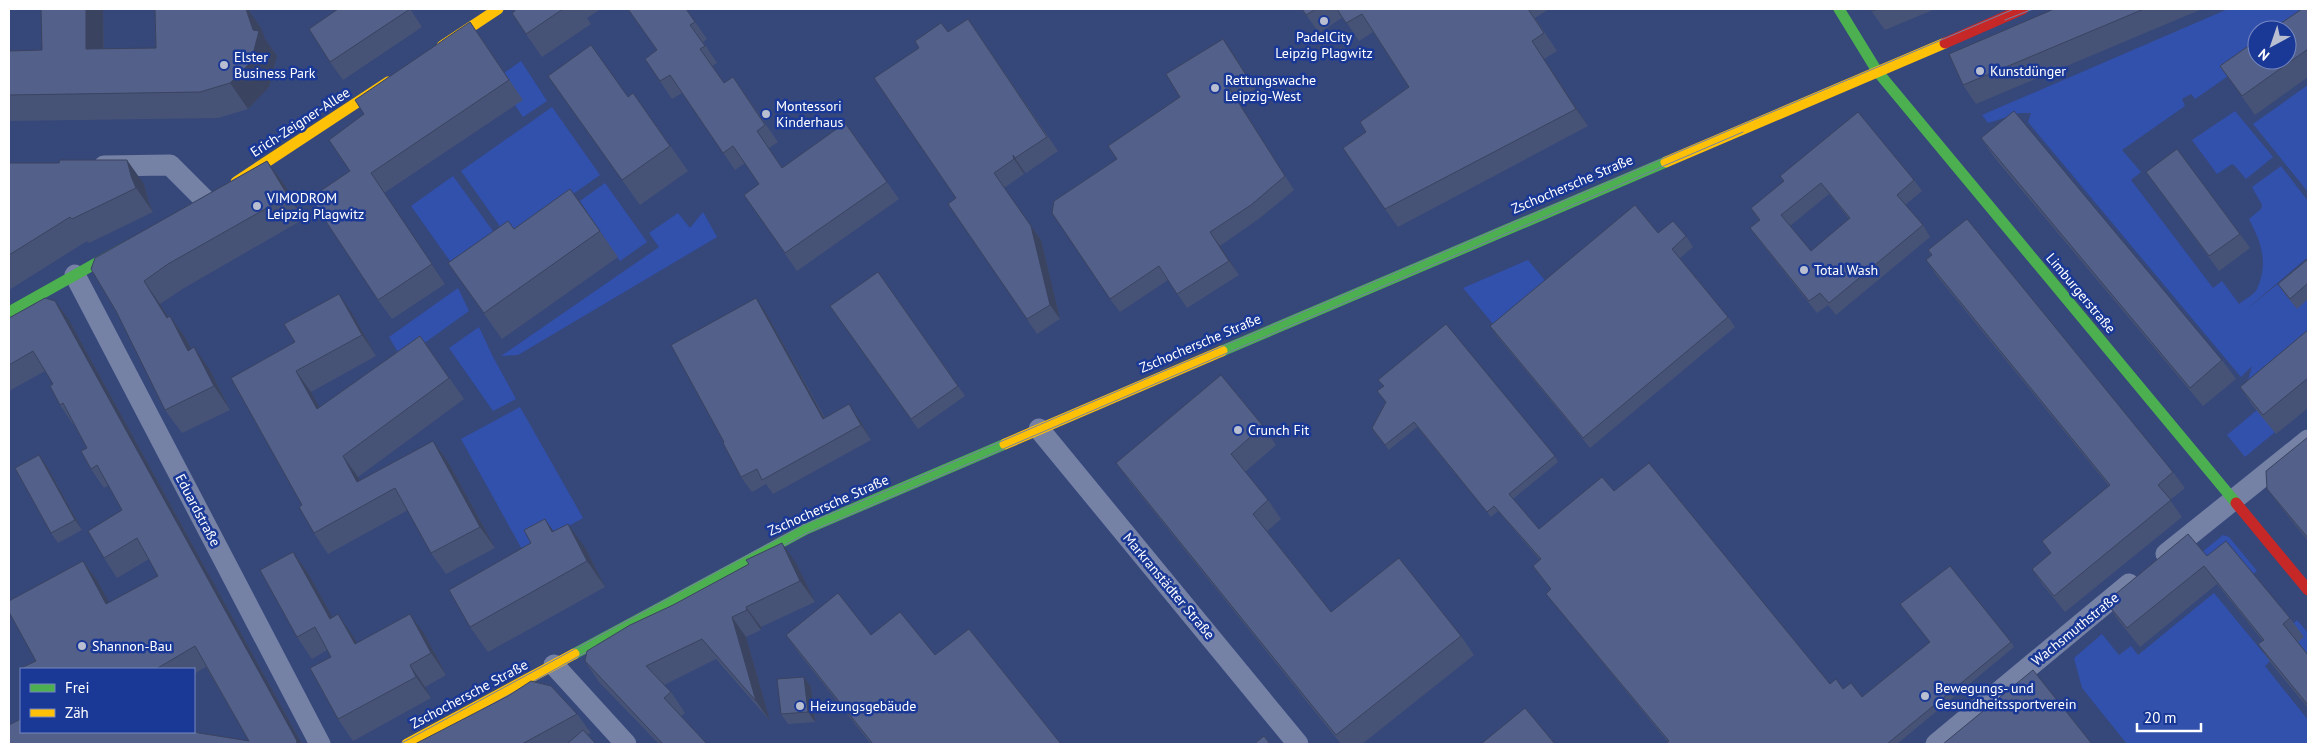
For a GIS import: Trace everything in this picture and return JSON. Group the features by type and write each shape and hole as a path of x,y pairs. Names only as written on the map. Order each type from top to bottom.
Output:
{"main road":[{"path":"431,53 498,9"},
{"name":"Limburgerstraße","path":"1839,9 1877,71 2308,590"},
{"name":"Zschochersche Straße","path":"407,744 806,529 2023,9"},
{"name":"Erich-Zeigner-Allee","path":"210,198 399,74"},
{"path":"9,312 133,242"}],"street":[{"path":"85,166 170,165 210,198"},
{"name":"Eduardstraße","path":"75,275 320,744"},
{"name":"Markranstädter Straße","path":"1039,429 1298,744"},
{"name":"Wachsmuthstraße","path":"1936,744 2308,440"},
{"path":"554,665 624,744"}],"shaded area":[{"path":"2228,9 2308,9 2297,20 2247,20 2247,63 2195,99 2191,94 2182,99 2185,106 2122,150 2141,172 2131,180 2213,288 2222,281 2239,304 2256,291 2261,279 2263,261 2260,244 2249,219 2261,209 2262,205 2252,187 2281,166 2308,201 2308,257 2243,312 2308,260 2308,350 2247,384 2252,366 2241,377 2028,122 2031,113 2020,113 1988,123 1982,115"},
{"path":"521,61 547,101 523,117 515,105 504,73"},
{"path":"2308,85 2308,192 2253,124"},
{"path":"552,107 600,175 509,239 461,171"},
{"path":"2235,111 2273,157 2246,179 2232,164 2217,174 2192,140"},
{"path":"453,176 503,245 460,275 411,206"},
{"path":"605,183 647,242 620,261 580,201"},
{"path":"703,212 717,237 518,355 501,356 659,247 649,233 678,213 690,228"},
{"path":"1528,260 1551,288 1499,331 1463,288"},
{"path":"458,288 469,311 402,359 389,337"},
{"path":"479,327 516,399 493,411 449,348"},
{"path":"520,407 583,518 523,551 461,439"},
{"path":"2257,410 2275,432 2245,457 2227,435"},
{"path":"2223,535 2229,537 2257,571 2252,575 2220,575 2201,553"},
{"path":"2214,593 2270,661 2265,666 2308,720 2308,744 2127,744 2082,688 2074,658 2102,634 2119,655 2131,646 2138,655"},
{"path":"2297,620 2308,633 2308,656 2296,643 2293,624"}],"building":[{"path":"41,9 86,9 86,49 156,48 155,9 246,9 253,30 259,31 251,62 230,83 200,92 9,95 9,51 42,50"},
{"path":"338,9 410,9 330,62 309,29"},
{"path":"514,9 563,9 526,34 512,13 515,11"},
{"path":"628,9 686,9 695,22 690,25 705,46 700,49 724,83 733,77 765,125 757,131 782,168 845,123 887,182 785,253 744,195 759,184 733,146 723,153 670,75 660,81 645,59 657,50"},
{"path":"1302,9 1316,9 1306,15"},
{"path":"1337,9 1528,9 1544,33 1532,41 1576,109 1385,209 1343,148 1366,132 1360,122 1409,87 1362,14 1346,23"},
{"path":"2054,9 2144,9 1963,85 1949,54"},
{"path":"2302,9 2308,9 2308,49 2297,57 2297,20 2286,20"},
{"path":"968,19 1047,137 1015,158 1013,155 1014,159 994,173 1031,226 1050,305 1027,319 948,204 956,198 874,78 919,48 915,41 941,23 948,32"},
{"path":"470,22 509,80 371,173 432,264 378,300 313,202 313,196 350,171 329,140 364,114 355,100"},
{"path":"1223,39 1246,75 1228,86 1285,176 1251,205 1210,232 1229,261 1177,294 1159,266 1110,299 1052,213 1054,201 1117,159 1108,146 1180,97 1166,74"},
{"path":"591,45 628,97 633,93 670,146 622,180 548,76"},
{"path":"2247,47 2247,70 2279,70 2242,96 2220,66"},
{"path":"2014,111 2222,360 2190,388 1981,138"},
{"path":"1858,112 1914,180 1897,195 1923,225 1829,303 1820,293 1809,301 1750,228 1760,220 1751,208 1784,181 1780,176","holes":["1821,183 1850,218 1811,251 1781,215"]},
{"path":"2177,149 2240,234 2209,256 2146,172"},
{"path":"60,160 127,160 136,188 72,219 70,217 9,255 9,163 59,163"},
{"path":"267,161 288,196 168,264 144,281 167,318 170,316 188,351 194,347 214,386 165,410 116,311 91,269 95,258"},
{"path":"570,189 600,231 484,313 448,263 508,221 514,229"},
{"path":"1635,205 1658,233 1673,221 1686,236 1672,249 1728,317 1583,438 1490,326"},
{"path":"1967,219 2173,472 2158,485 2171,500 2054,596 2032,569 2051,553 2042,541 2110,485 1926,260 1932,255 1928,250"},
{"path":"2308,259 2308,283 2290,299 2278,284"},
{"path":"878,272 958,386 911,419 830,306"},
{"path":"339,294 362,335 296,371 317,409 420,336 449,378 343,456 357,482 433,441 480,527 431,553 395,488 314,533 299,507 302,505 231,378 295,342 284,324"},
{"path":"45,298 55,301 297,741 296,744 9,744 9,725 20,720 20,733 195,733 195,731 249,741 195,646 158,668 21,668 36,661 9,612 9,601 83,561 106,604 158,576 137,538 104,558 88,531 122,510 97,465 91,469 81,451 87,448 63,403 60,405 50,386 53,384 33,351 9,365 9,318"},
{"path":"756,298 823,419 849,404 861,425 762,480 757,469 741,477 671,345"},
{"path":"1446,324 1555,456 1509,494 1539,529 1602,477 1614,491 1649,463 1830,684 1836,679 1843,689 1851,683 1862,697 1930,642 1900,604 1950,566 2011,642 1887,744 1665,744 1669,741 1546,594 1551,589 1533,566 1541,559 1494,506 1487,512 1414,422 1385,445 1372,428 1386,402 1377,391 1384,386 1378,380"},
{"path":"2308,330 2308,378 2263,415 2240,387"},
{"path":"1221,375 1263,426 1231,454 1268,500 1253,514 1331,612 1399,558 1461,636 1336,735 1116,463"},
{"path":"2308,437 2308,538 2267,489 2266,471"},
{"path":"39,455 75,520 51,533 15,468"},
{"path":"545,519 552,532 568,524 587,561 470,627 449,590 531,543 524,530"},
{"path":"2188,534 2207,556 2226,541 2290,618 2283,624 2308,655 2308,705 2258,644 2264,640 2204,566 2127,628 2106,602"},
{"path":"782,543 800,581 746,607 747,610 732,617 756,701 702,639 646,666 671,692 664,698 707,744 663,744 585,661 587,651 630,625 673,605 749,564 746,560"},
{"path":"293,552 330,619 338,614 355,644 410,614 431,653 410,665 416,677 338,719 310,668 331,657 315,627 297,637 260,570"},
{"path":"838,593 871,635 900,612 935,655 969,629 1061,744 873,744 786,635"},
{"path":"2033,670 2092,744 1943,744"},
{"path":"804,677 808,712 781,714 777,679"},
{"path":"531,681 551,686 577,714 522,744 415,744 508,696"},
{"path":"1525,708 1555,744 1481,744"},
{"path":"583,730 596,744 567,744"},
{"path":"1264,736 1270,744 1254,744"}],"tram line":[{"path":"400,744 803,525 2014,9"},
{"path":"2005,20 2033,9"},
{"path":"770,553 807,533 1743,132"},
{"path":"476,713 599,645"}],"traffic: fast":[{"path":"1839,9 1877,71 2236,503"},
{"path":"1222,351 1666,162"},
{"path":"9,312 125,247"},
{"path":"574,654 806,529 1005,444"}],"traffic: slow":[{"path":"442,46 498,9"},
{"path":"1666,162 1945,43"},
{"path":"236,182 388,82"},
{"path":"1005,444 1222,351"},
{"path":"407,744 574,654"}],"traffic: jam":[{"path":"1945,43 2023,9"},
{"path":"2236,503 2308,590"}],"place":[{"name":"PadelCity Leipzig Plagwitz","path":"1324,21"},
{"name":"Elster Business Park","path":"224,65"},
{"name":"Kunstdünger","path":"1980,71"},
{"name":"Rettungswache Leipzig-West","path":"1215,88"},
{"name":"Montessori Kinderhaus","path":"766,114"},
{"name":"VIMODROM Leipzig Plagwitz","path":"257,206"},
{"name":"Total Wash","path":"1804,270"},
{"name":"Crunch Fit","path":"1238,430"},
{"name":"Shannon-Bau","path":"82,646"},
{"name":"Bewegungs- und Gesundheitssportverein","path":"1925,696"},
{"name":"Heizungsgebäude","path":"800,706"}]}
